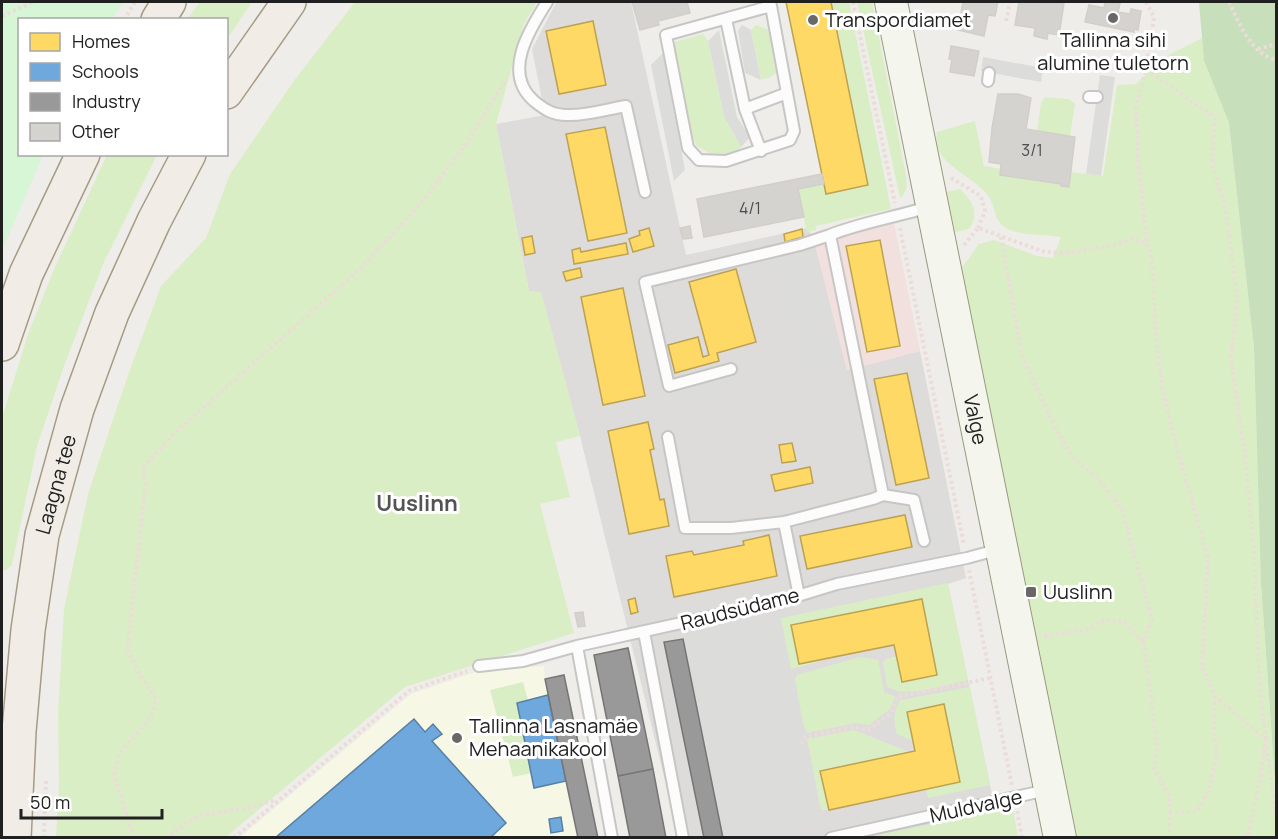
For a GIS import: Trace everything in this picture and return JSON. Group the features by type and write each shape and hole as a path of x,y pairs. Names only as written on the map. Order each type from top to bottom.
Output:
{"main road":[{"path":"159,18 169,2"},
{"path":"228,89 289,2"},
{"path":"2,344 26,274 82,156"},
{"name":"Laagna tee","path":"14,837 19,731 28,630 42,535 77,409 112,313 154,220 188,156"}],"street":[{"name":"Valge","path":"891,2 1060,837"}],"lane":[{"path":"547,2 526,38 519,62 520,81 528,95 548,112 568,116 626,106 645,192"},
{"path":"771,4 794,131 790,140 726,161 699,160 688,148 666,35 771,4"},
{"path":"726,19 745,109 761,151"},
{"path":"745,109 787,93"},
{"path":"731,369 669,386 645,282 800,245 846,229 932,206"},
{"path":"830,235 882,495"},
{"path":"668,437 685,528 731,528 784,522 882,495 914,500 924,541"},
{"path":"784,522 799,596"},
{"name":"Raudsüdame","path":"479,666 523,661 577,646 799,596 837,584 1001,549"},
{"path":"644,632 683,837"},
{"path":"577,646 612,837"},
{"name":"Muldvalge","path":"831,837 851,835 1050,789"}],"path":[{"path":"2,16 34,2"},
{"path":"125,18 135,2"},
{"path":"854,2 1022,837"},
{"path":"1006,21 1010,2"},
{"path":"1146,2 1154,17 1146,69 1136,108 1138,160 1147,243 1152,259 1156,339 1162,387 1208,557 1202,666 1215,696 1214,730 1217,756 1208,792 1196,812 1170,813"},
{"path":"1229,2 1245,35 1266,58 1276,60"},
{"path":"1258,49 1276,44"},
{"path":"134,837 114,776 120,752 152,716 156,699 127,649 146,492 144,466 176,432 360,269 417,209 466,144 519,62"},
{"path":"1146,69 1215,118 1212,163 1226,211 1237,300 1231,362 1245,453 1251,519 1260,695 1276,818"},
{"path":"924,170 943,172 981,196 985,211 978,228 944,264"},
{"path":"978,228 1045,252 1069,253 1114,245 1133,239 1147,243"},
{"path":"1001,237 1022,356 1055,428 1072,458 1097,478 1122,509 1152,620 1144,642 1157,740 1154,770 1170,797 1169,837"},
{"path":"1034,637 1089,629 1105,620 1123,622 1144,642"},
{"path":"234,837 409,691 479,666"},
{"path":"801,744 805,737 852,727 868,730 891,712 897,697 991,678"},
{"path":"1215,696 1266,740"},
{"path":"1247,837 1259,786 1266,740"},
{"path":"44,837 46,782"},
{"path":"165,837 198,816 280,800"}],"shaded area":[{"path":"631,2 686,255 808,228 814,240 847,370 920,351 966,578 948,584 1001,837 679,837 580,436 541,293 529,291 496,124 545,115 532,49 556,3"},
{"path":"742,25 751,30 761,80 745,73 738,31"},
{"path":"719,30 737,117 750,137 741,147 724,117 708,41"},
{"path":"663,53 685,170 674,181 651,65"},
{"path":"983,57 1043,68 1041,82 981,71"},
{"path":"1100,75 1115,77 1101,176 1086,174"},
{"path":"894,223 920,351 847,370 814,240"},
{"path":"814,249 822,283 809,287 812,296 824,294 830,322 818,325 819,335 834,333 840,362 796,372 790,343 802,340 799,330 787,332 781,303 793,300 790,290 779,293 771,260"},
{"path":"733,377 737,391 665,409 661,395"},
{"path":"944,500 953,541 921,548 912,508"},
{"path":"781,618 820,821 741,837 726,837 684,638"},
{"name":"Tallinna Lasnamäe Mehaanikakool","path":"544,666 578,837 239,838 411,694 478,671"}],"green space":[{"path":"2,2 123,2 113,18 18,18 18,156 43,156 2,251"},
{"path":"200,2 252,2 228,38 228,18 188,18"},
{"path":"355,2 537,2 524,24 496,124 529,291 541,292 580,436 556,442 570,497 540,504 574,633 405,687 226,837 56,838 59,786 58,713 64,609 88,494 128,375 161,286 206,238 230,174 296,78"},
{"path":"831,2 849,2 891,209 816,226 816,230 807,232 798,189 824,184 826,194 868,184"},
{"path":"857,2 872,2 906,175 906,190 900,198"},
{"path":"1199,2 1276,2 1276,795 1261,583 1254,348 1229,123 1204,61"},
{"path":"756,25 769,30 778,68 769,78 761,79 751,30"},
{"path":"702,34 708,41 724,117 741,147 738,154 721,156 706,151 696,145 690,129 675,55 675,42"},
{"path":"1202,38 1204,61 1229,123 1254,348 1261,583 1276,795 1276,837 1076,837 1046,702 1022,564 1002,483 960,276 961,269 979,244 994,240 1037,256 1053,258 1061,237 1022,233 1004,226 997,218 986,193 945,160 937,143 937,132 975,121 984,166 1001,169 1000,175 1061,184 1070,172 1103,176 1117,85 1136,84 1163,58"},
{"path":"1045,97 1069,99 1075,104 1070,136 1037,131 1041,103"},
{"path":"107,156 157,156 104,262 64,366 37,446 12,565 2,570 2,418 28,334 55,267"},
{"path":"960,189 974,208 974,218 969,229 955,232 946,192"},
{"path":"948,583 968,680 904,692 887,686 883,663 886,659 897,656 902,682 937,675 922,599 791,625 818,662 791,669 781,618"},
{"path":"860,657 878,660 884,692 895,696 890,709 869,725 856,723 807,733 803,724 795,679 797,675"},
{"path":"523,682 528,700 517,703 532,773 513,777 490,690"},
{"path":"970,687 990,785 928,798 926,789 960,782 944,704 907,712 913,741 897,734 894,721 896,709 900,700"},
{"path":"854,730 909,752 821,771 830,810 821,810 807,739"},
{"path":"1013,808 1018,837 867,837"}],"building: Homes":[{"path":"786,2 831,2 868,185 826,194"},
{"path":"593,21 606,85 559,94 546,31"},
{"path":"605,127 627,233 588,241 566,134"},
{"path":"649,228 654,246 633,252 629,239 640,235 639,231"},
{"path":"802,229 803,237 785,242 784,234"},
{"path":"532,236 535,253 525,255 522,238"},
{"path":"880,240 900,346 867,352 846,246"},
{"path":"626,243 628,254 574,264 572,250 580,248 581,252"},
{"path":"580,268 582,277 566,281 563,272"},
{"path":"736,269 756,342 717,353 719,361 675,373 668,345 698,337 703,357 709,355 689,282"},
{"path":"623,288 645,396 603,405 581,297"},
{"path":"907,373 929,478 896,485 874,379"},
{"path":"648,422 654,449 650,450 660,500 664,499 669,526 629,534 608,431"},
{"path":"792,443 796,461 782,463 779,445"},
{"path":"810,467 813,483 775,491 771,475"},
{"path":"905,515 912,547 807,569 800,536"},
{"path":"769,535 777,576 674,597 666,556 692,551 694,555 744,545 743,541"},
{"path":"635,598 638,612 631,614 628,600"},
{"path":"922,599 937,675 902,682 894,645 799,664 791,625"},
{"path":"944,704 960,782 829,810 820,771 915,751 907,712"}],"building: Schools":[{"path":"548,695 566,781 534,788 517,703"},
{"path":"414,719 425,732 433,724 442,734 432,741 506,823 490,838 275,838"},
{"path":"561,817 563,831 551,833 549,819"}],"building: Industry":[{"path":"683,639 723,838 704,838 664,642"},
{"path":"628,648 653,769 618,776 594,655"},
{"path":"564,675 598,838 578,838 566,781 545,679"},
{"path":"653,769 666,838 630,838 618,776"}],"building: Other":[{"path":"632,2 687,2 690,13 658,21 659,25 640,30"},
{"path":"963,2 998,2 995,16 988,15 984,36 958,30"},
{"path":"1019,2 1064,3 1059,35 1048,33 1047,39 1034,36 1035,28 1015,25"},
{"name":"Tallinna sihi alumine tuletorn","path":"1105,2 1120,4 1118,12 1130,14 1131,9 1141,11 1138,30 1134,29 1134,32 1085,22 1089,5 1104,8"},
{"path":"951,46 979,51 974,76 950,72"},
{"path":"998,94 1018,94 1031,98 1026,129 1075,137 1069,187 1000,175 1001,164 989,162"},
{"path":"822,174 824,184 798,189 804,217 704,237 697,199"},
{"path":"690,226 692,238 683,239 680,228"},
{"path":"583,612 585,626 578,627 575,613"}],"place":[{"name":"Tallinna sihi alumine tuletorn","path":"1113,18"},
{"name":"Transpordiamet","path":"813,20"},
{"name":"Uuslinn","path":"1031,592"},
{"name":"Tallinna Lasnamäe Mehaanikakool","path":"457,738"}],"district":[{"name":"Uuslinn","path":"417,503"}]}
